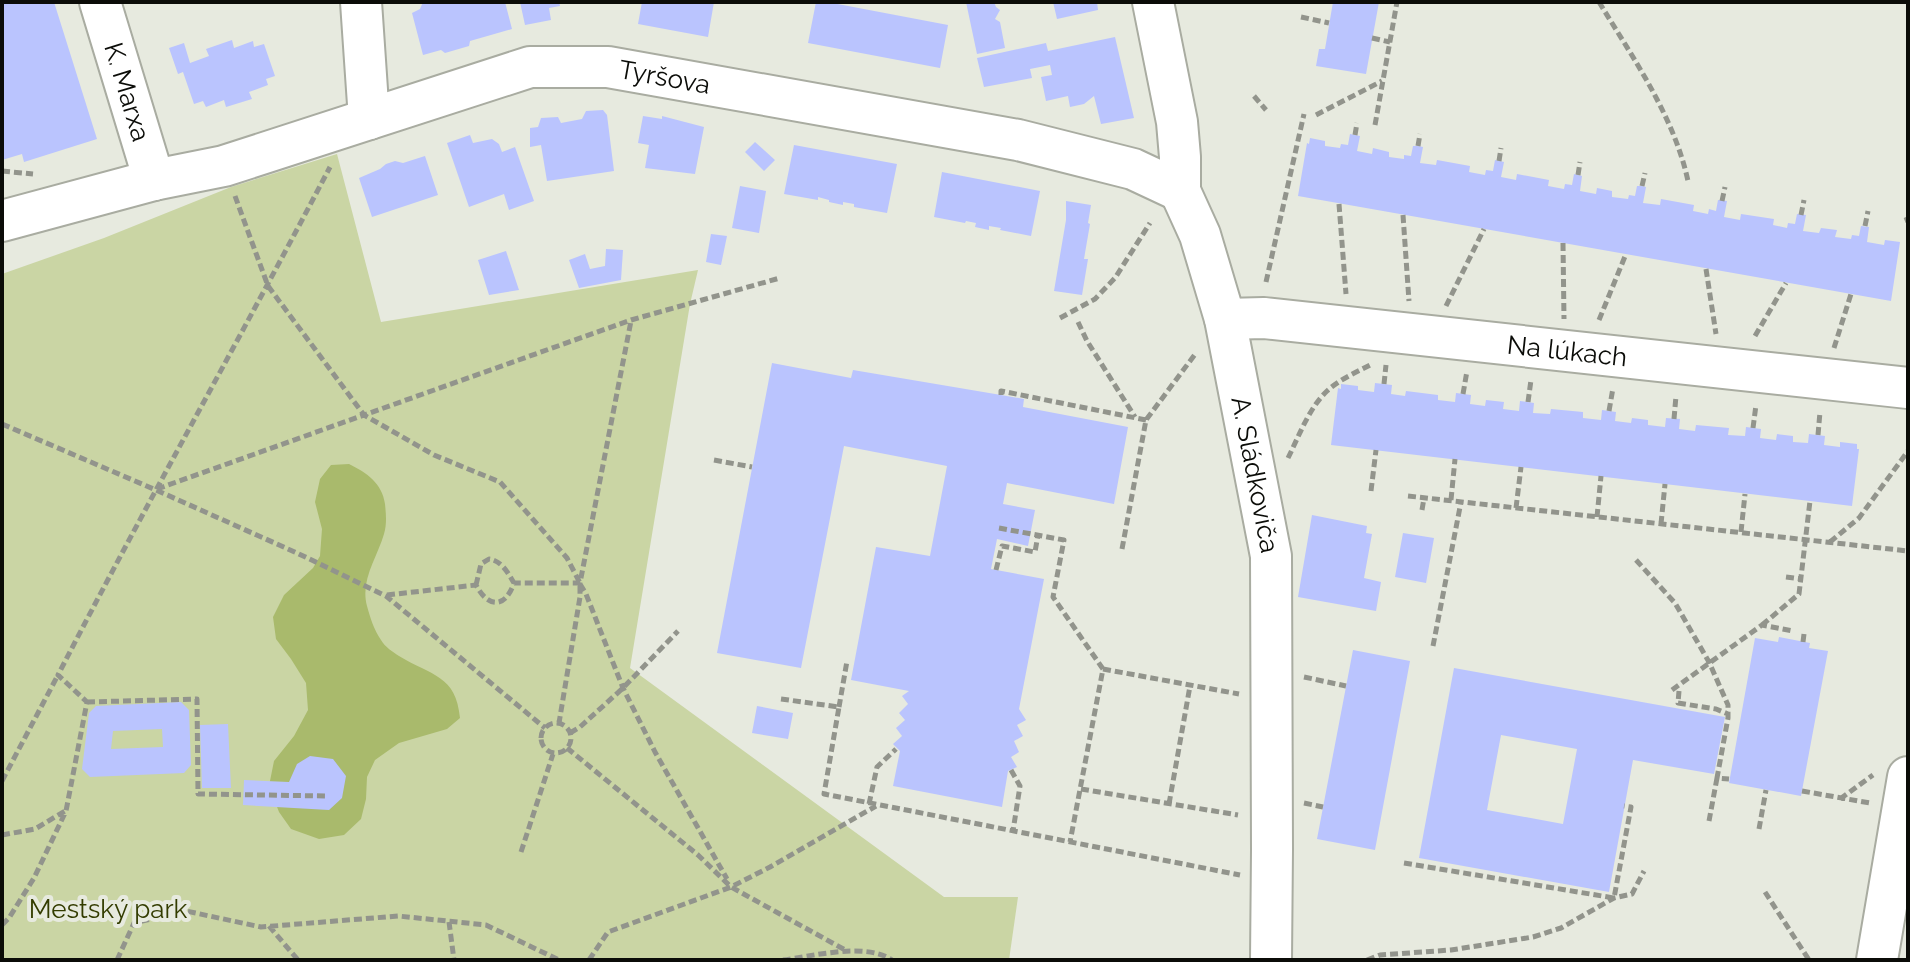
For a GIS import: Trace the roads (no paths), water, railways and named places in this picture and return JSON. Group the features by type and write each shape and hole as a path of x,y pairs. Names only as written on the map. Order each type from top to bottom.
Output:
{"street":[{"name":"K. Marxa","path":"100,2 154,180"},
{"path":"361,2 369,119"},
{"name":"A. Sládkoviča","path":"1153,2 1177,122 1180,191 1200,235 1271,556 1271,960"},
{"name":"Tyršova","path":"2,221 154,180 224,166 530,67 608,67 1018,140 1133,169 1180,191"},
{"name":"Tyršova","path":"2,249 97,222 154,180"},
{"name":"Na lúkach","path":"1220,334 1264,318 1908,388"},
{"path":"1877,960 1890,785"}],"park label":[{"name":"Mestský park","path":"108,909"}]}
